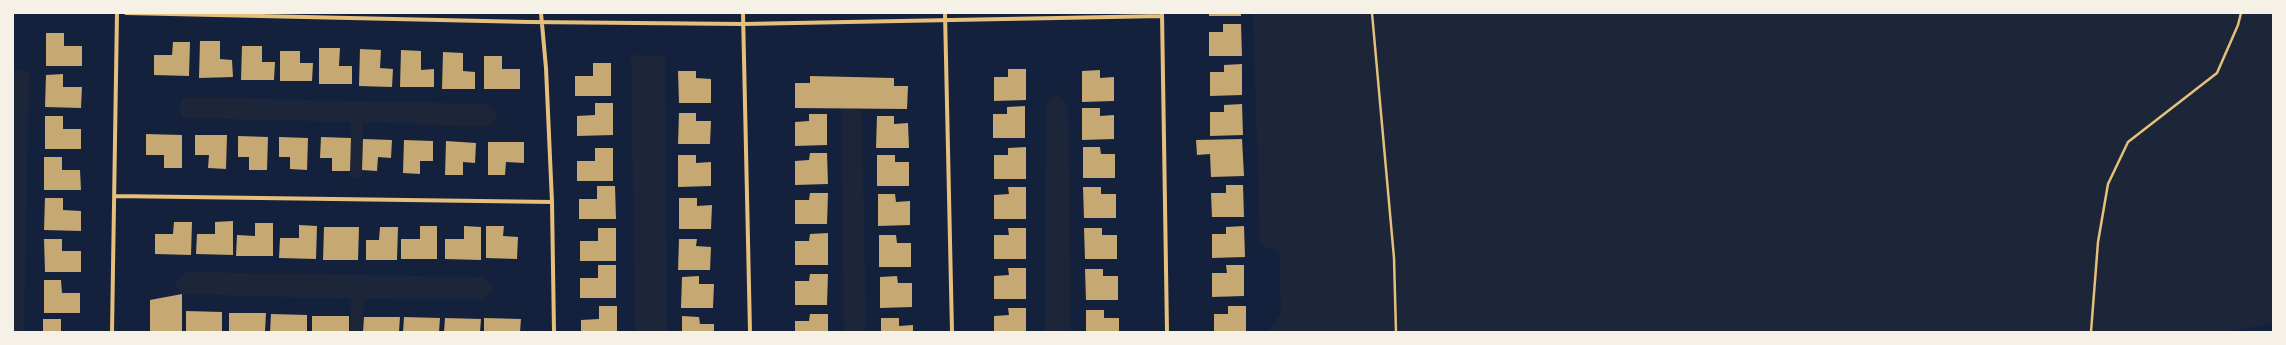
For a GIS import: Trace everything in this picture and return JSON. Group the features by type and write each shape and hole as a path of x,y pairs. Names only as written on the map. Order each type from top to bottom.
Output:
{"street":[{"path":"112,332 116,13"},
{"path":"126,13 328,15 542,22 743,24 1162,15 1167,332"},
{"path":"541,13 552,202 554,332"},
{"path":"743,13 750,332"},
{"path":"945,13 952,332"},
{"path":"114,196 552,202"}],"path":[{"path":"1372,13 1394,258 1396,332"},
{"path":"2091,332 2098,242 2108,184 2128,142 2218,73 2238,25 2241,13"}],"shaded area":[{"path":"1253,13 2273,13 2273,323 2229,332 1267,332 1281,314 1279,253 1260,245"},
{"path":"631,55 665,56 667,332 635,332"},
{"path":"13,69 29,72 24,332 13,332"},
{"path":"1056,92 1068,107 1071,332 1045,332 1046,107"},
{"path":"183,97 487,104 498,115 488,127 363,122 362,178 350,178 351,122 183,118 179,107"},
{"path":"841,108 853,108 862,113 866,332 844,332"},
{"path":"186,272 484,277 493,289 484,300 364,299 362,332 351,332 351,299 182,294 174,284"}],"building":[{"path":"1209,13 1241,13 1241,16 1209,16"},
{"path":"1223,24 1241,24 1242,56 1209,56 1209,32 1223,32"},
{"path":"46,33 64,33 64,46 82,46 82,66 46,66"},
{"path":"200,41 220,41 220,59 232,60 233,77 199,78"},
{"path":"173,42 190,42 189,76 154,75 154,55 172,55"},
{"path":"242,46 262,46 262,62 275,62 274,80 241,80"},
{"path":"319,48 340,48 339,66 352,66 352,84 319,84"},
{"path":"360,49 381,50 380,68 393,69 392,87 359,86"},
{"path":"401,50 421,51 421,70 434,69 434,87 400,87"},
{"path":"280,51 300,51 300,63 313,63 312,81 280,81"},
{"path":"443,52 463,53 463,71 475,72 475,89 442,89"},
{"path":"484,56 502,56 502,69 520,69 520,89 484,89"},
{"path":"593,63 611,63 611,96 575,96 575,76 593,76"},
{"path":"1242,64 1242,95 1210,96 1210,72 1224,72 1224,65"},
{"path":"1008,69 1026,69 1026,100 994,101 994,77 1008,77"},
{"path":"1100,70 1100,78 1114,77 1114,101 1082,102 1082,71"},
{"path":"678,71 696,71 696,78 711,79 711,103 679,103"},
{"path":"63,74 63,87 82,87 81,108 45,107 46,75"},
{"path":"810,76 894,78 894,86 908,86 907,109 795,108 795,83 810,83"},
{"path":"595,103 613,103 613,135 577,136 577,116 595,115"},
{"path":"1242,104 1243,135 1210,136 1210,112 1224,112 1224,105"},
{"path":"1025,106 1025,138 993,138 993,114 1007,114 1007,107"},
{"path":"1082,108 1100,108 1100,116 1114,115 1114,139 1082,140"},
{"path":"679,113 696,113 696,121 711,121 710,144 678,144"},
{"path":"809,114 827,114 827,145 795,146 795,122 809,121"},
{"path":"45,116 63,116 63,129 81,129 81,149 45,149"},
{"path":"877,116 894,116 894,124 908,123 909,148 876,148"},
{"path":"146,134 182,135 182,168 164,168 164,155 146,155"},
{"path":"195,135 227,135 226,169 208,168 209,155 195,155"},
{"path":"238,136 268,137 267,170 249,170 249,157 238,157"},
{"path":"279,137 308,138 307,170 290,169 290,157 279,157"},
{"path":"321,137 351,138 350,171 332,171 332,158 320,158"},
{"path":"363,139 392,140 391,158 378,157 377,171 362,170"},
{"path":"1242,139 1244,176 1211,177 1210,154 1197,155 1196,140"},
{"path":"404,140 433,141 433,161 420,161 420,174 403,173"},
{"path":"446,141 476,143 475,163 463,162 463,175 445,175"},
{"path":"488,142 524,142 524,163 506,162 505,175 488,175"},
{"path":"1026,147 1026,179 994,179 994,155 1008,155 1008,148"},
{"path":"1083,147 1100,147 1101,154 1115,154 1115,178 1083,178"},
{"path":"595,148 613,148 613,181 577,181 577,161 595,161"},
{"path":"810,153 827,153 828,184 795,185 795,161 809,160"},
{"path":"678,155 696,155 696,163 711,162 711,186 678,187"},
{"path":"877,155 895,155 895,162 909,162 909,186 877,186"},
{"path":"44,157 62,157 62,170 80,170 81,190 44,190"},
{"path":"1226,185 1243,185 1244,217 1212,217 1211,193 1226,193"},
{"path":"597,186 615,186 616,219 579,219 579,199 597,199"},
{"path":"1008,187 1026,187 1026,219 994,219 994,195 1009,194"},
{"path":"1083,187 1101,187 1101,194 1116,194 1116,218 1084,218"},
{"path":"810,193 828,193 827,224 795,224 795,200 809,200"},
{"path":"878,194 895,194 896,202 910,201 910,225 878,226"},
{"path":"45,198 63,198 63,210 81,211 81,231 44,230"},
{"path":"679,198 697,198 697,206 712,205 711,229 679,229"},
{"path":"233,221 233,255 196,254 197,234 215,234 215,222"},
{"path":"174,222 192,222 191,255 155,254 155,234 173,234"},
{"path":"255,223 273,223 273,256 236,256 237,235 255,236"},
{"path":"299,225 317,226 316,259 279,258 280,238 299,238"},
{"path":"420,226 437,226 437,259 401,259 401,239 420,239"},
{"path":"464,226 481,227 481,260 445,259 445,239 464,239"},
{"path":"486,226 504,226 503,236 518,237 517,259 486,258"},
{"path":"1244,226 1245,257 1212,258 1212,234 1226,234 1226,227"},
{"path":"324,227 359,227 358,260 323,260"},
{"path":"380,227 398,227 397,260 366,260 366,240 379,240"},
{"path":"598,228 616,228 616,261 580,261 580,241 598,241"},
{"path":"1008,228 1026,228 1026,259 994,259 994,235 1009,235"},
{"path":"1084,228 1102,228 1102,235 1117,235 1117,259 1085,259"},
{"path":"828,233 828,265 795,265 795,241 809,241 810,234"},
{"path":"879,235 896,235 897,243 911,243 911,267 879,267"},
{"path":"44,239 62,239 62,251 81,251 81,272 45,272"},
{"path":"679,239 697,239 696,246 711,247 710,270 678,270"},
{"path":"598,265 616,265 616,298 580,298 580,278 598,278"},
{"path":"1226,265 1244,265 1244,296 1212,297 1212,273 1227,273"},
{"path":"1008,268 1026,268 1026,299 994,299 994,276 1009,275"},
{"path":"1085,269 1103,269 1103,276 1118,276 1118,300 1086,300"},
{"path":"810,274 828,274 827,305 795,305 795,281 809,281"},
{"path":"699,276 699,284 714,284 713,308 681,308 682,277"},
{"path":"897,276 898,283 912,283 912,307 880,308 880,277"},
{"path":"44,280 61,280 62,293 80,293 80,313 44,313"},
{"path":"182,294 182,332 150,332 150,300"},
{"path":"599,306 617,306 617,332 581,332 581,320 599,319"},
{"path":"1228,306 1246,306 1246,332 1214,332 1214,314 1228,314"},
{"path":"1008,308 1026,308 1026,332 994,332 994,316 1009,315"},
{"path":"1086,310 1104,310 1104,318 1119,318 1119,332 1086,332"},
{"path":"186,311 222,312 222,332 186,332"},
{"path":"229,313 266,313 265,332 229,332"},
{"path":"271,314 307,315 307,332 270,332"},
{"path":"810,314 828,314 828,332 795,332 795,321 809,321"},
{"path":"312,316 349,316 349,332 312,332"},
{"path":"682,316 699,317 700,324 714,324 714,332 682,332"},
{"path":"364,317 400,317 399,332 363,332"},
{"path":"404,317 440,318 439,332 403,332"},
{"path":"445,318 481,319 480,332 444,332"},
{"path":"484,318 521,319 520,332 484,332"},
{"path":"881,318 899,318 899,326 913,325 913,332 881,332"},
{"path":"43,319 61,319 61,332 43,332"}]}
